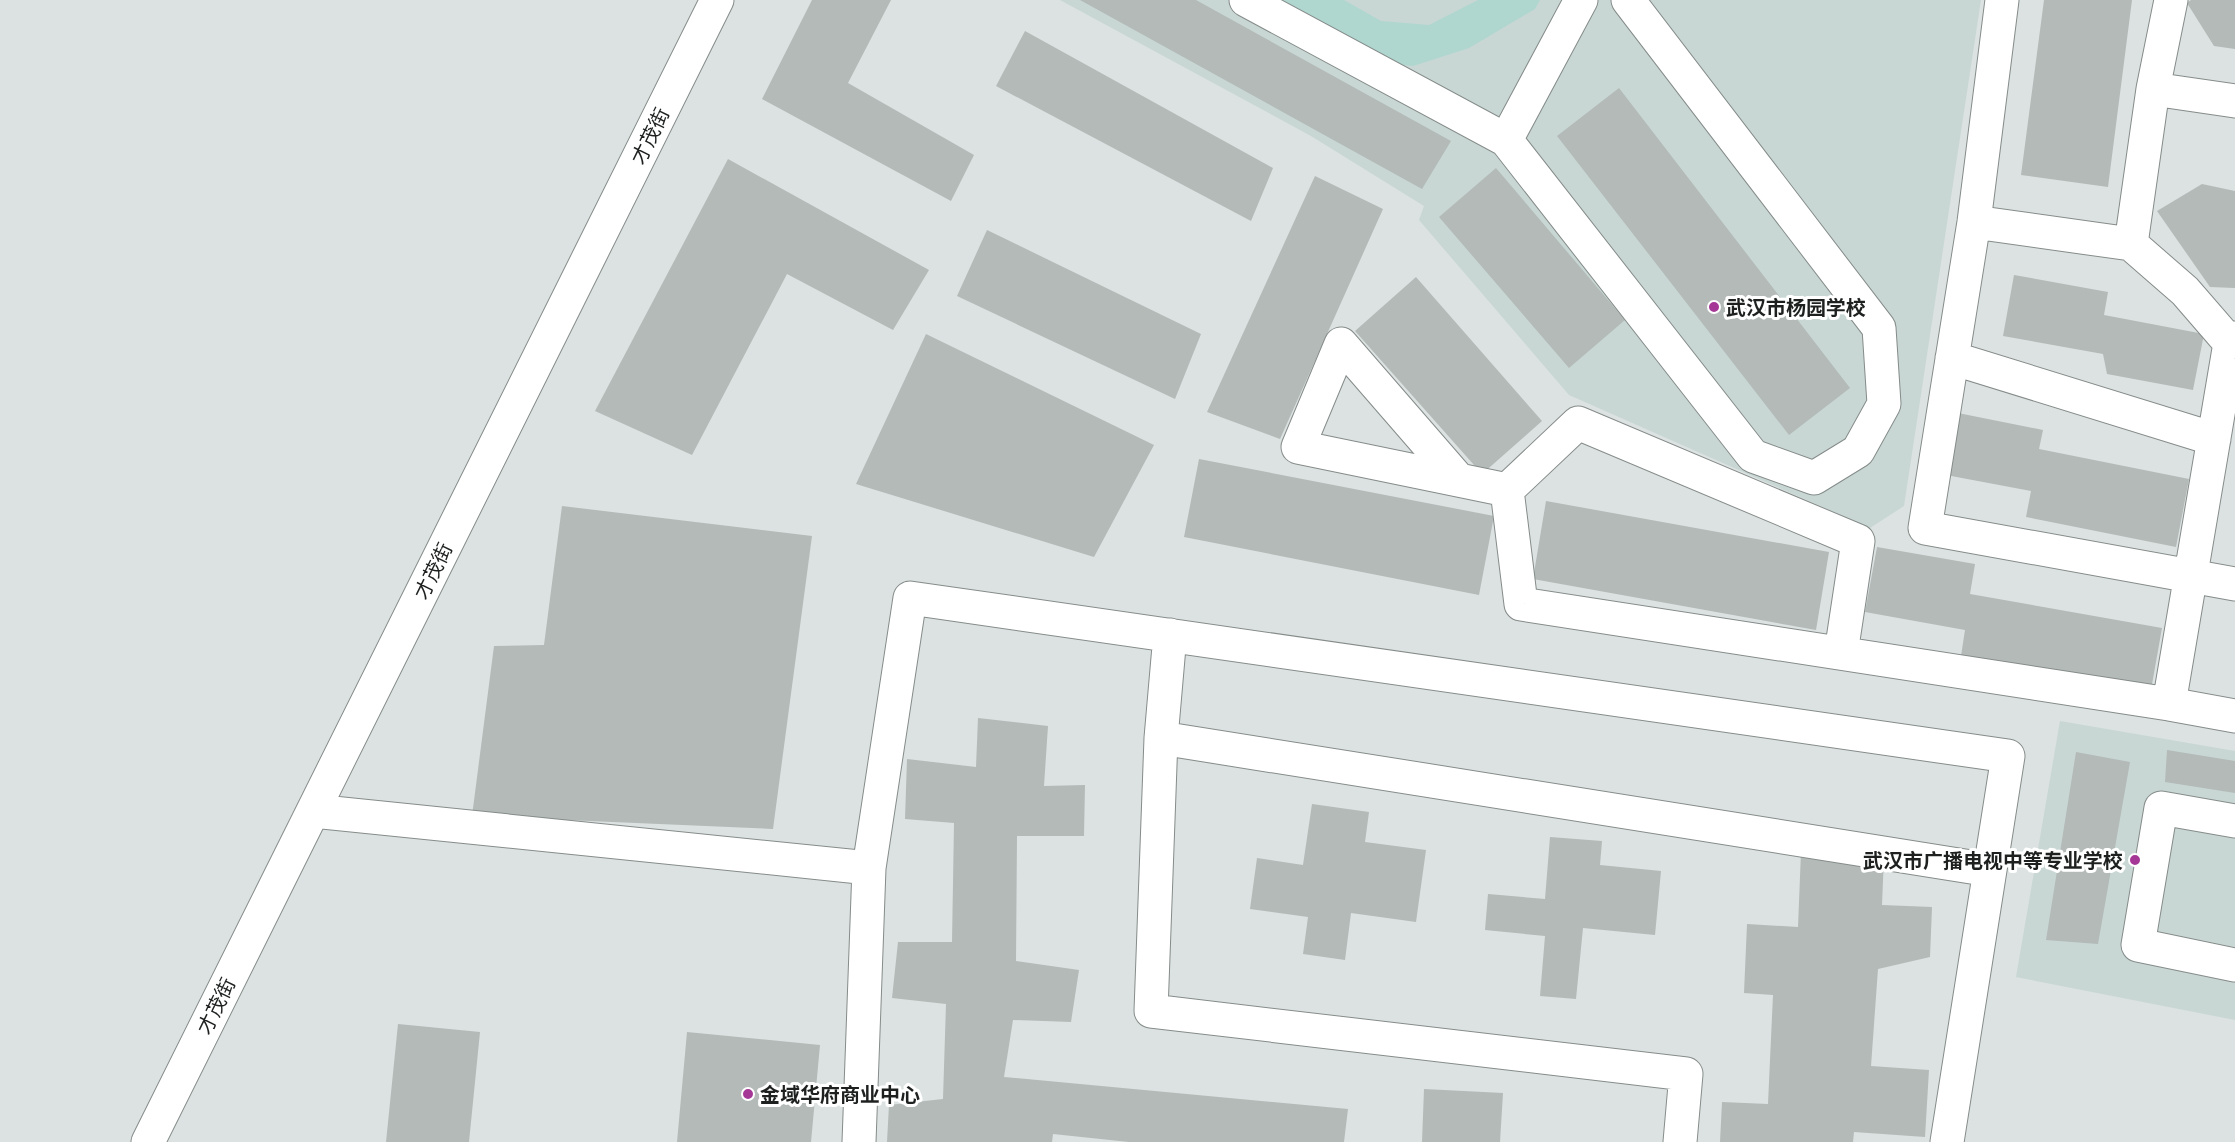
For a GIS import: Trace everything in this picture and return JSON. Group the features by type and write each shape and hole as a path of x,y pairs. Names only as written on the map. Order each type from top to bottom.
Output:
{"street":[{"name":"才茂街","path":"148,1142 717,0"},
{"path":"1246,0 1506,140 1753,456 1814,478 1858,452 1884,404 1879,328 1644,6"},
{"path":"1506,140 1581,0"},
{"path":"2002,0 1974,222 1926,528 2235,584"},
{"path":"2132,244 2153,89 2171,0"},
{"path":"2153,89 2235,101"},
{"path":"1974,222 2132,244 2185,291 2233,341 2169,704"},
{"path":"1459,480 1341,344 1298,447 1507,490"},
{"path":"1952,358 2214,439"},
{"path":"1507,490 1578,423 1858,541 1841,653"},
{"path":"1507,490 1521,604 2235,716"},
{"path":"859,1142 868,868 910,598 2008,756 1947,1142"},
{"path":"1170,635 1161,738 1151,1011 1686,1074 1680,1142"},
{"path":"1161,738 1990,870"},
{"path":"2235,821 2161,808 2138,945 2235,965"},
{"path":"314,811 868,868"}],"shaded area":[{"name":"武汉市杨园学校","path":"1060,0 1981,0 1904,506 1870,528 1569,395 1419,220 1424,206 1311,136"},
{"name":"武汉市广播电视中等专业学校","path":"2060,721 2235,751 2235,1020 2016,977"}],"green space":[{"path":"1275,0 1344,0 1381,21 1429,25 1478,0 1540,0 1535,9 1469,48 1413,66 1387,63"}],"building":[{"path":"812,0 891,0 848,83 974,155 951,201 762,99"},
{"path":"1080,0 1196,0 1451,141 1422,189"},
{"path":"2044,0 2132,0 2108,187 2021,175"},
{"path":"2191,0 2235,0 2235,49 2214,46 2187,3"},
{"path":"1025,31 1273,168 1251,221 996,86"},
{"path":"1619,88 1850,388 1789,435 1557,136"},
{"path":"728,159 929,270 893,330 787,274 692,455 595,411"},
{"path":"1496,168 1625,320 1569,368 1439,217"},
{"path":"1315,176 1383,209 1280,439 1207,412"},
{"path":"2202,184 2235,191 2235,288 2210,287 2157,211"},
{"path":"987,230 1201,334 1175,399 957,296"},
{"path":"2014,275 2108,292 2104,315 2204,334 2193,390 2107,374 2103,354 2003,336"},
{"path":"1416,277 1542,421 1482,474 1355,331"},
{"path":"926,334 1154,445 1094,557 856,484"},
{"path":"1958,413 2043,430 2039,449 2189,479 2176,547 2026,517 2031,491 1946,475"},
{"path":"1199,459 1494,516 1479,595 1184,537"},
{"path":"1546,501 1829,552 1816,630 1533,579"},
{"path":"562,506 812,536 773,829 472,816 494,646 544,645"},
{"path":"1877,547 1975,564 1970,594 2162,628 2151,690 1961,656 1965,630 1865,612"},
{"path":"978,718 1048,726 1044,786 1085,785 1084,836 1017,836 1016,961 1079,970 1071,1022 1013,1020 1004,1077 1348,1109 1344,1142 1129,1142 1053,1134 1052,1142 887,1142 889,1105 943,1099 946,1004 892,998 898,942 952,942 954,823 905,819 907,759 976,767"},
{"path":"2167,750 2235,761 2235,793 2165,782"},
{"path":"2076,752 2130,762 2098,944 2046,940"},
{"path":"1312,804 1369,812 1365,842 1426,850 1416,922 1351,913 1345,960 1303,954 1308,917 1250,909 1257,858 1303,865"},
{"path":"1550,837 1602,841 1600,865 1661,871 1655,935 1583,928 1576,999 1540,996 1545,936 1485,930 1488,894 1545,899"},
{"path":"1801,852 1884,856 1882,905 1932,907 1930,957 1878,969 1871,1066 1929,1070 1925,1137 1854,1132 1853,1142 1720,1142 1722,1102 1768,1104 1773,995 1744,993 1747,924 1798,927"},
{"path":"398,1024 480,1032 469,1142 386,1142"},
{"name":"金域华府商业中心","path":"687,1032 820,1045 811,1142 677,1142"},
{"path":"1424,1089 1503,1093 1500,1142 1422,1142"}],"place":[{"name":"武汉市杨园学校","path":"1714,307"},
{"name":"武汉市广播电视中等专业学校","path":"2135,860"},
{"name":"金域华府商业中心","path":"748,1094"}]}
